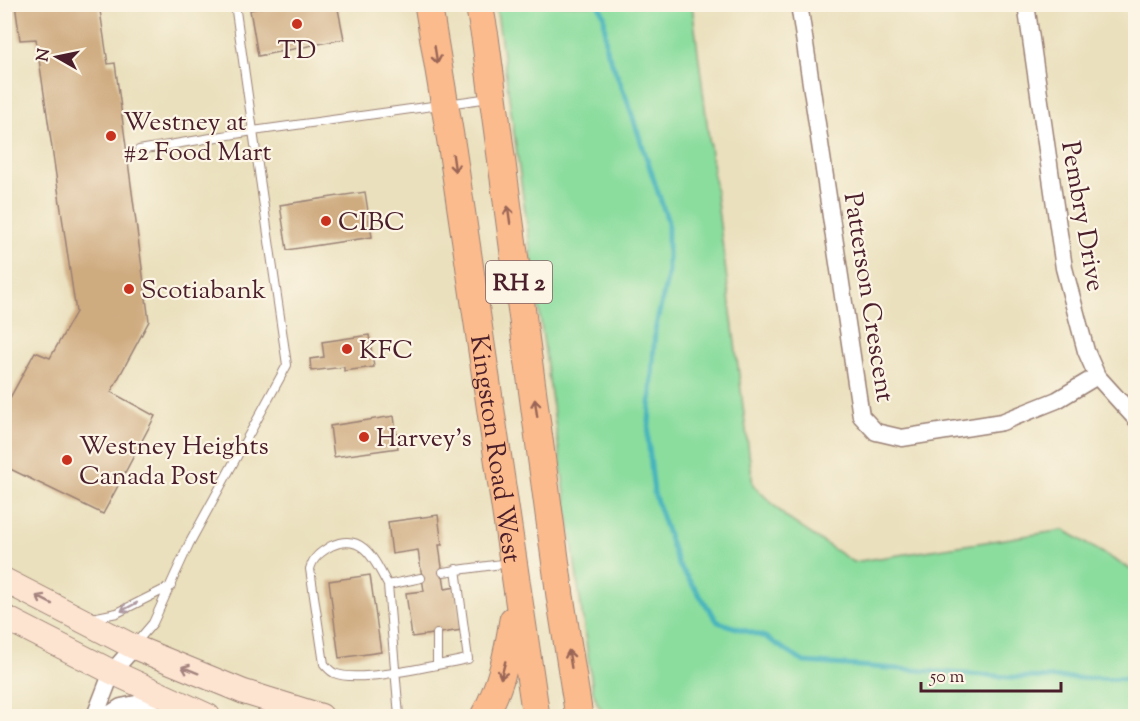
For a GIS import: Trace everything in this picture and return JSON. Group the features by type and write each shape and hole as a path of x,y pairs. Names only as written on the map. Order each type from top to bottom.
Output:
{"main road":[{"name":"Kingston Road West","path":"428,4 536,717"},
{"name":"Kingston Road West","path":"479,4 494,98 560,596 579,717"},
{"path":"4,580 134,647 244,692 321,717"},
{"path":"484,717 495,697 509,648 517,592"},
{"path":"4,617 112,672 208,717"}],"street":[{"name":"Patterson Crescent","path":"799,4 861,416 876,432 902,438 1002,422 1057,400 1097,376"},
{"name":"Pembry Drive","path":"1026,4 1064,268 1086,351 1097,376 1136,418"},
{"path":"95,717 112,672 134,647"},
{"path":"107,717 121,707 166,698"}],"lane":[{"path":"134,647 153,623 189,544 287,364 235,4"},
{"path":"139,150 253,131 494,98"},
{"path":"399,717 395,673 388,585 369,551 355,543 340,542 321,552 312,562 310,569 324,664 332,673 346,676 395,673 468,659 456,569"},
{"path":"442,572 512,562"},
{"path":"388,585 421,578"},
{"path":"83,620 117,613 171,585"},
{"path":"437,634 438,665"}],"green space":[{"path":"496,5 692,5 753,485 787,518 853,562 1064,530 1135,572 1135,716 608,716 598,705 593,691"}],"building":[{"path":"15,4 99,4 108,64 115,63 149,321 111,392 155,416 103,514 4,466 4,409 35,352 50,358 76,312 36,39 20,40"},
{"name":"TD","path":"277,4 337,4 344,39 258,56 250,10"},
{"name":"CIBC","path":"365,192 372,237 287,250 280,205"},
{"name":"KFC","path":"369,335 374,367 344,371 344,367 311,371 310,359 324,357 322,342"},
{"name":"Harvey's","path":"394,416 398,448 334,457 330,426"},
{"path":"438,515 442,545 439,545 445,589 456,587 462,630 412,637 406,593 424,591 418,550 392,554 388,522"},
{"path":"370,575 381,652 339,658 329,581"}],"waterway":[{"path":"598,4 604,15 606,48 627,100 668,222 668,275 655,330 648,438 654,493 678,564 718,622 765,637 804,662 1009,677 1136,679"}],"place":[{"name":"TD","path":"297,24"},
{"name":"Westney at #2 Food Mart","path":"111,136"},
{"name":"CIBC","path":"326,221"},
{"name":"Scotiabank","path":"129,289"},
{"name":"KFC","path":"347,349"},
{"name":"Harvey's","path":"364,437"},
{"name":"Westney Heights Canada Post","path":"67,460"}]}
